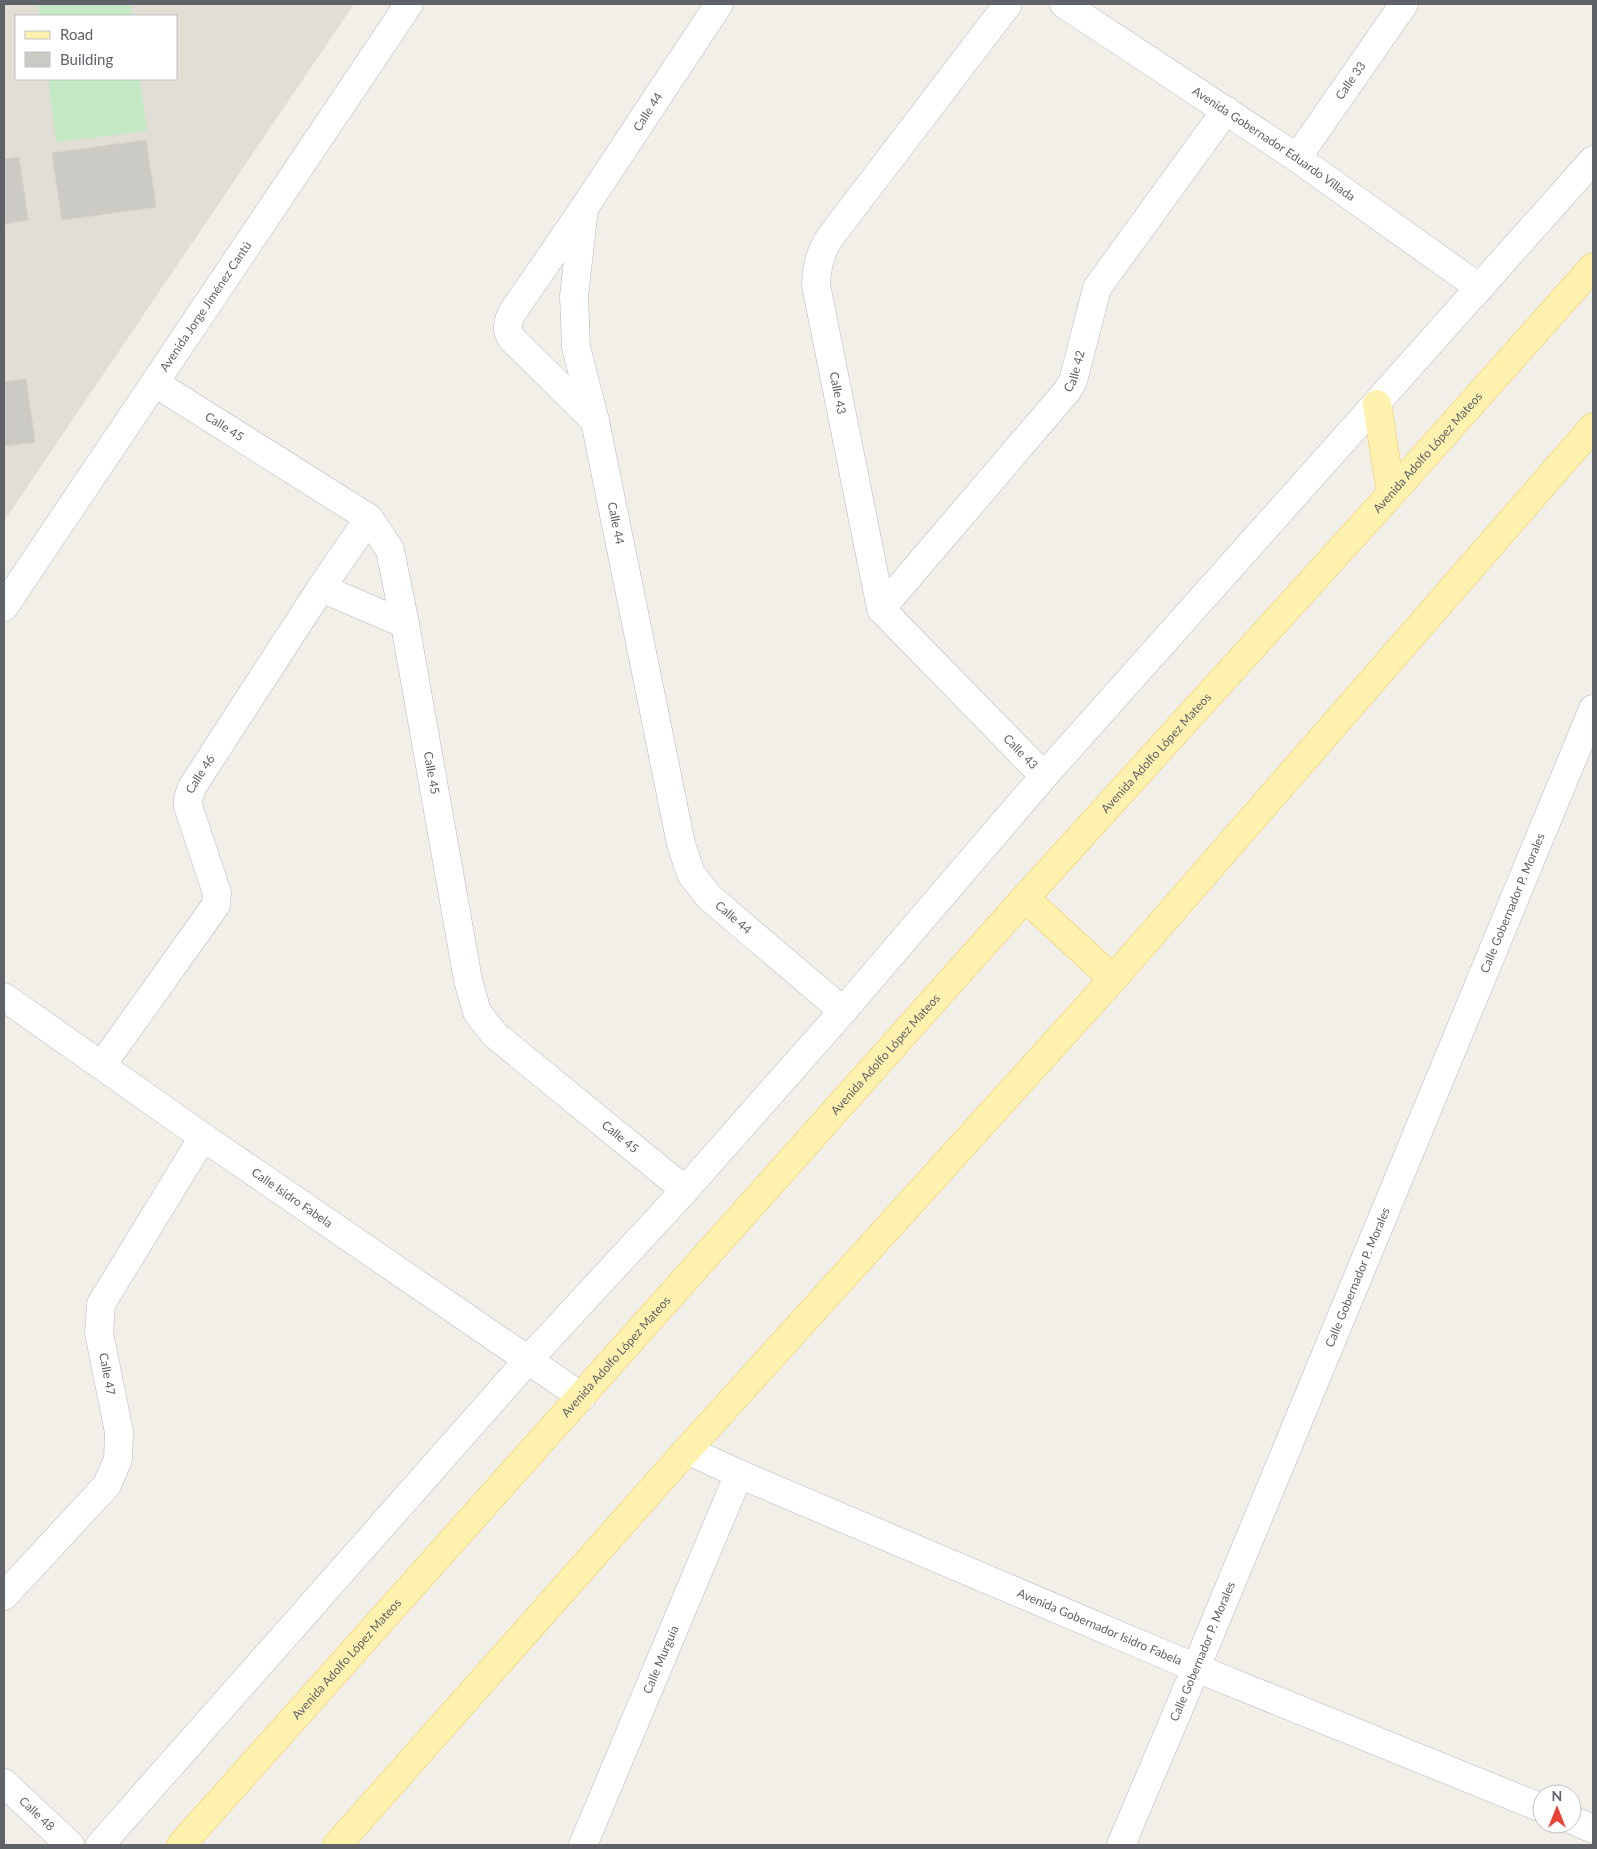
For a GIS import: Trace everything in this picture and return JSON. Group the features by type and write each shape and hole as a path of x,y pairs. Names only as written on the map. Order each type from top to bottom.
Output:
{"main road":[{"name":"Avenida Adolfo López Mateos","path":"181,1845 1025,898 1391,494 1593,267"},
{"path":"1377,404 1391,494"},
{"path":"337,1845 688,1450 1113,978 1593,427"},
{"path":"1025,898 1113,978"}],"street":[{"name":"Avenida Jorge Jiménez Cantú","path":"4,608 409,4"},
{"name":"Calle 44","path":"719,4 584,208 574,296 576,347 595,421 681,844 691,874 709,896 844,1011"},
{"name":"Calle 43","path":"1008,4 822,249 817,266 816,285 882,609 1044,776"},
{"name":"Avenida Gobernador Eduardo Villada","path":"1064,4 1098,13 1226,110 1480,288"},
{"name":"Calle 33","path":"1297,158 1404,4"},
{"name":"Calle 42","path":"882,609 1067,391 1073,381 1097,288 1226,110"},
{"path":"100,1845 529,1359 685,1190 844,1011 1044,776 1593,160"},
{"path":"584,208 512,314 508,327 512,339 595,421"},
{"name":"Calle 45","path":"155,383 369,518 390,550 405,624 468,980 477,1012 495,1034 685,1190"},
{"name":"Calle 46","path":"102,1065 216,905 217,893 188,806 189,793 321,588 369,518"},
{"path":"321,588 405,624"},
{"name":"Calle Gobernador P. Morales","path":"1121,1845 1593,709"},
{"name":"Calle Isidro Fabela","path":"4,996 203,1137 582,1396"},
{"name":"Calle 47","path":"4,1596 107,1485 118,1459 119,1432 99,1333 101,1304 203,1137"},
{"name":"Avenida Gobernador Isidro Fabela","path":"688,1450 739,1474 1196,1668 1532,1804"},
{"name":"Calle Murguía","path":"583,1845 739,1474"},
{"name":"Calle 48","path":"4,1783 70,1845"}],"shaded area":[{"path":"4,4 354,4 4,521"}],"green space":[{"path":"38,4 131,4 132,15 40,15"},
{"path":"48,80 140,80 147,131 56,142"}],"building":[{"path":"146,140 156,207 62,220 52,153"},
{"path":"19,157 28,220 4,224 4,159"},
{"path":"26,379 35,442 4,446 4,382"}]}
